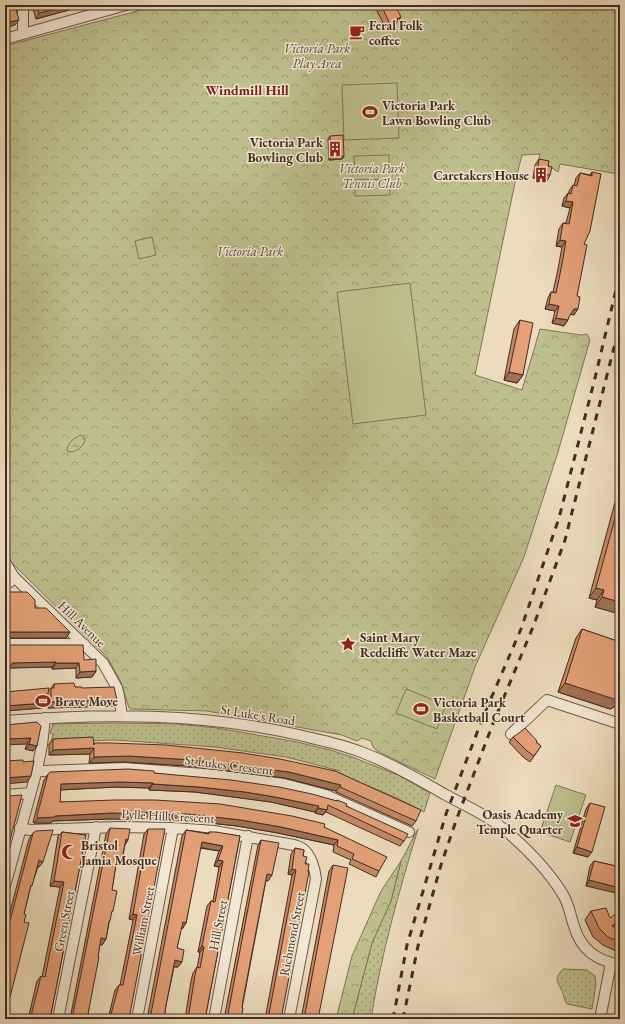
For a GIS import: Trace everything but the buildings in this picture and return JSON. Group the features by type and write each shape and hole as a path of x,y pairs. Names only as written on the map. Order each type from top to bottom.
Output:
{"street":[{"path":"23,5 24,34"},
{"path":"5,39 111,7 126,5"},
{"name":"Hill Avenue","path":"5,562 14,577 103,664 110,674 119,696 122,716"},
{"path":"5,584 10,582 14,577"},
{"path":"5,644 84,644"},
{"path":"511,734 547,700 620,724"},
{"name":"St Luke's Road","path":"5,721 45,718 122,716 205,720 263,727 325,741 360,752 397,768 488,818 512,835 539,862 563,895 570,910 579,940 586,949 593,956 616,964"},
{"path":"5,886 37,770 45,718"},
{"name":"St Lukes Crescent","path":"37,770 124,768 216,775 284,784 326,795 409,832"},
{"path":"5,795 30,793"},
{"name":"Pylle Hill Crescent","path":"20,828 30,830 120,827 173,828 214,831 294,845 303,848 308,856"},
{"name":"Green Street","path":"58,1019 96,828"},
{"name":"William Street","path":"137,1019 173,828"},
{"name":"Hill Street","path":"214,1019 248,836"},
{"name":"Richmond Street","path":"289,1019 316,879 308,856"},
{"path":"600,1019 616,964"}],"green space":[{"name":"Victoria Park","path":"160,5 620,5 620,164 618,174 560,164 558,172 539,159 540,154 522,155 516,178 475,375 522,390 540,329 581,335 587,334 590,340 558,452 524,557 475,667 435,779 377,751 373,747 371,741 362,738 357,741 342,735 207,711 129,708 121,682 107,657 9,560 5,552 5,46"},
{"name":"Victoria Park Lawn Bowling Club","path":"397,83 399,138 344,140 342,85"},
{"path":"389,155 389,171 355,172 354,156"},
{"path":"389,179 390,195 355,196 355,180"},
{"path":"152,237 156,255 139,259 135,241"},
{"path":"410,283 426,415 353,424 337,292"},
{"path":"81,435 85,438 81,447 72,452 67,451 71,441"},
{"name":"Victoria Park Basketball Court","path":"406,689 446,705 437,729 396,713"},
{"path":"53,724 177,724 217,728 297,742 352,757 398,775 430,793 424,812 397,798 340,774 340,771 286,757 215,747 115,740 51,742 53,734 50,733"},
{"path":"556,785 586,795 570,842 540,832"},
{"path":"418,829 391,923 371,1019 352,1019 372,943 391,901 401,861"},
{"path":"401,861 391,901 372,943 352,1019 336,1019 352,956 381,891"},
{"path":"563,969 587,970 595,976 596,985 592,1009 567,1004 557,981"}],"railway":[{"path":"393,1019 407,945 446,814 483,717 521,629 559,518 620,273"},
{"path":"403,1019 418,946 441,865 457,818 494,721 533,627 565,540 620,324"}],"place":[{"name":"Feral Folk coffee","path":"357,32"},
{"name":"Victoria Park Lawn Bowling Club","path":"370,112"},
{"name":"Victoria Park Bowling Club","path":"335,149"},
{"name":"Caretakers House","path":"541,175"},
{"name":"Saint Mary Redcliffe Water Maze","path":"348,644"},
{"name":"Brave Move","path":"43,701"},
{"name":"Victoria Park Basketball Court","path":"421,709"},
{"name":"Oasis Academy Temple Quarter","path":"575,821"},
{"name":"Bristol Jamia Mosque","path":"69,852"}],"district":[{"name":"Windmill Hill","path":"247,90"}],"park label":[{"name":"Victoria Park Play Area","path":"317,56"},
{"name":"Victoria Park Tennis Club","path":"372,176"}]}
